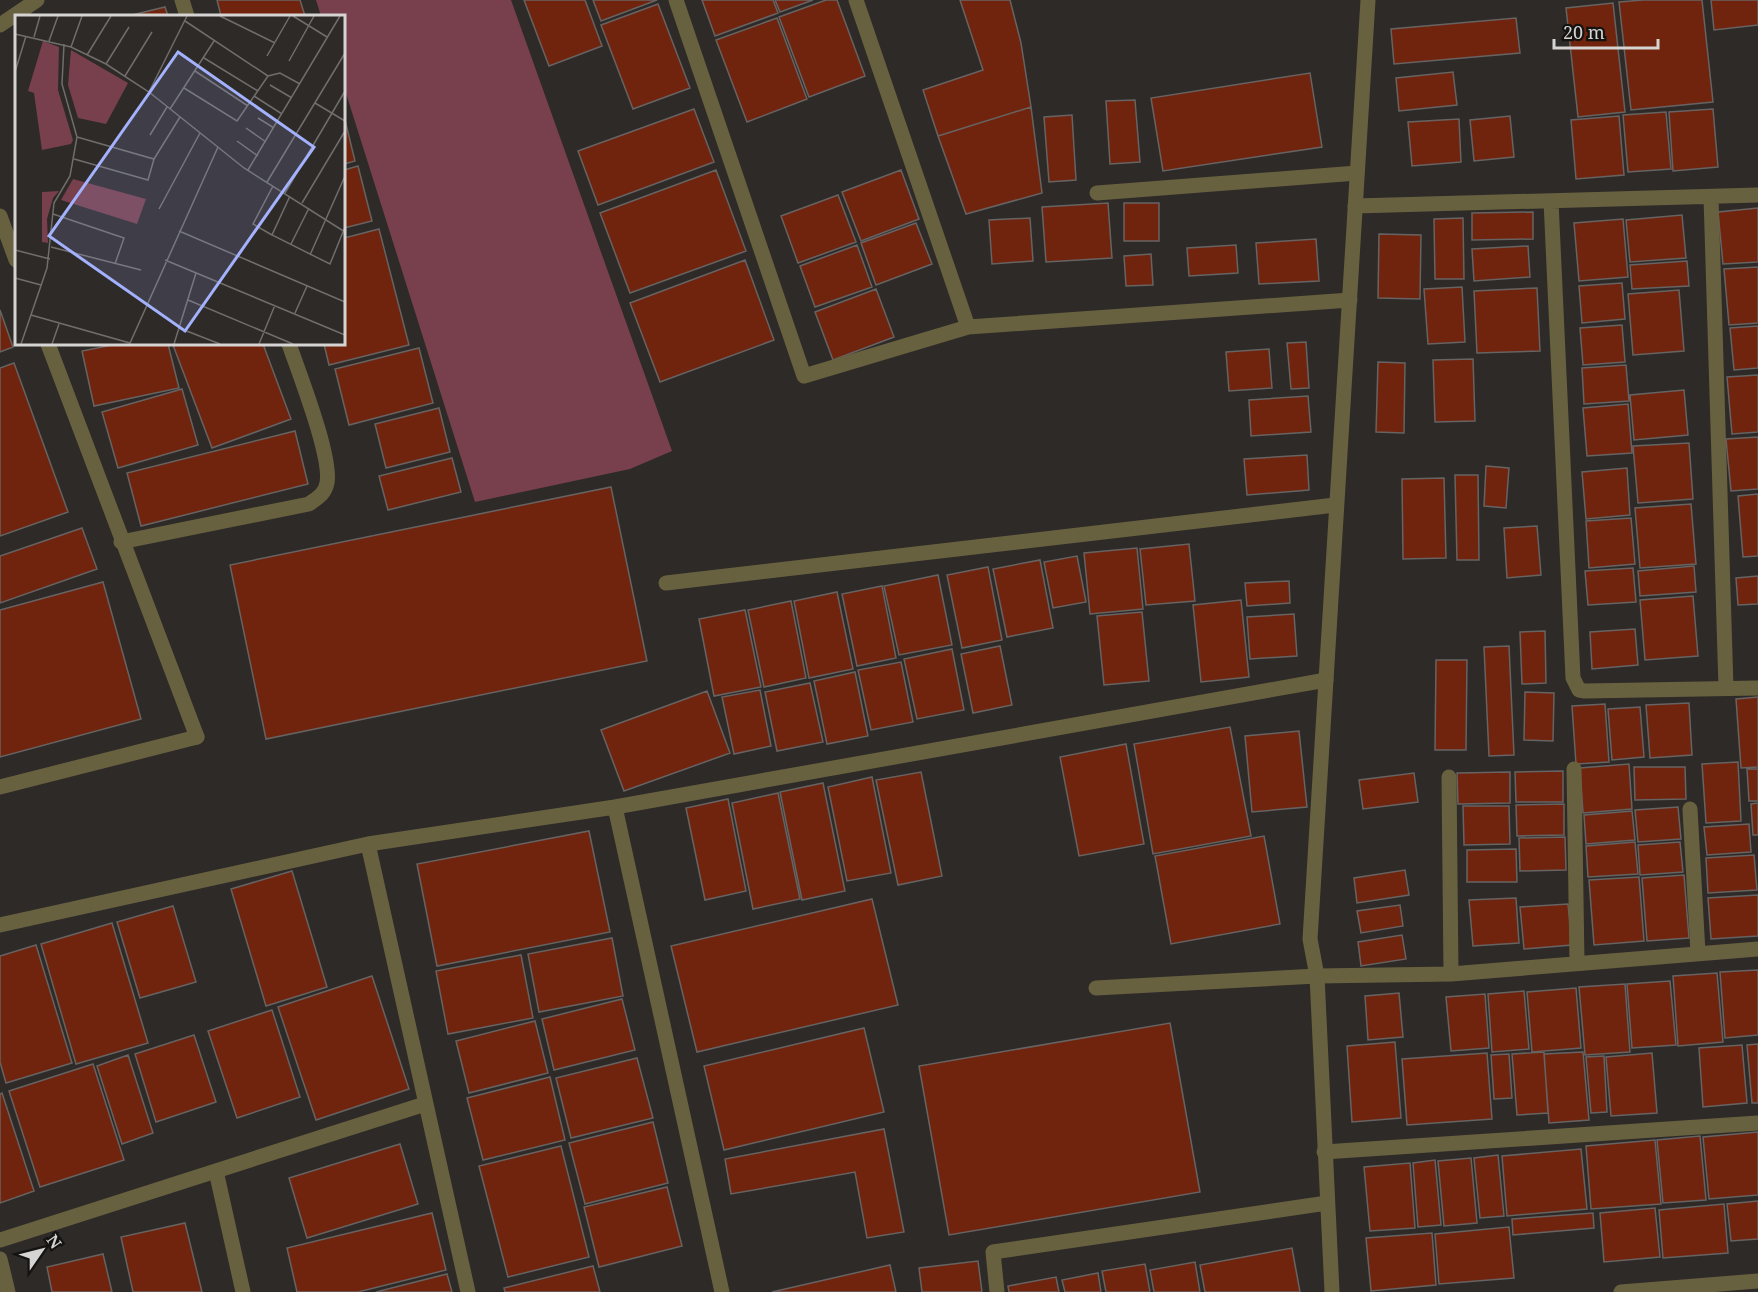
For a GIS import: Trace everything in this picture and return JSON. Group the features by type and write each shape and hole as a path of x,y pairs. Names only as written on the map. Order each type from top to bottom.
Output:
{"street":[{"path":"0,25 37,0"},
{"path":"182,0 187,15"},
{"path":"676,0 804,376 968,327 1350,300"},
{"path":"856,0 968,327"},
{"path":"1332,1292 1317,976 1310,939 1335,505 1368,0"},
{"path":"1097,193 1357,173"},
{"path":"1356,206 1758,195"},
{"path":"1711,197 1726,688"},
{"path":"1551,201 1573,678 1579,690 1585,691 1758,688"},
{"path":"0,216 15,257"},
{"path":"0,787 196,737 48,345"},
{"path":"122,542 309,504 322,494 327,482 325,456 289,345"},
{"path":"666,583 1335,505"},
{"path":"0,925 368,844 615,807 1326,680"},
{"path":"1575,769 1577,963"},
{"path":"1449,777 1451,974"},
{"path":"615,807 722,1292"},
{"path":"1690,809 1698,953"},
{"path":"368,844 468,1292"},
{"path":"1096,988 1317,976 1451,974 1758,948"},
{"path":"0,1240 425,1104"},
{"path":"1324,1152 1758,1123"},
{"path":"216,1171 243,1292"},
{"path":"997,1292 993,1252 1327,1203"},
{"path":"0,1259 8,1292"},
{"path":"1621,1292 1758,1281"}],"shaded area":[{"path":"316,0 511,0 672,451 630,469 475,502 345,90 345,15 321,15"}],"building":[{"path":"217,0 300,0 305,15 221,15"},
{"path":"524,0 585,0 602,46 549,66"},
{"path":"593,0 657,0 601,21"},
{"path":"702,0 773,0 778,13 715,36"},
{"path":"775,0 813,0 780,12"},
{"path":"826,0 837,0 865,76 809,97 779,17"},
{"path":"960,0 1010,0 1021,43 1031,107 938,136 923,90 983,70"},
{"path":"1702,0 1713,102 1631,110 1619,2"},
{"path":"1711,0 1758,0 1758,25 1714,30"},
{"path":"1613,3 1625,112 1578,117 1566,8"},
{"path":"658,4 690,88 633,109 601,25"},
{"path":"165,7 168,15 132,15"},
{"path":"777,18 807,99 747,122 716,40"},
{"path":"1516,18 1520,53 1394,64 1391,29"},
{"path":"1453,72 1457,105 1399,111 1396,78"},
{"path":"1310,73 1322,147 1163,171 1151,98"},
{"path":"1135,100 1140,162 1110,164 1106,101"},
{"path":"1031,107 1042,193 966,214 938,136"},
{"path":"694,109 714,162 598,205 578,151"},
{"path":"1713,109 1718,167 1673,171 1669,112"},
{"path":"1666,112 1671,169 1628,172 1623,115"},
{"path":"1072,115 1076,180 1049,182 1044,117"},
{"path":"1510,116 1514,157 1474,161 1470,120"},
{"path":"1619,116 1624,175 1576,179 1571,120"},
{"path":"1459,119 1461,162 1412,166 1408,122"},
{"path":"345,120 355,161 345,164"},
{"path":"358,166 372,221 345,228 345,170"},
{"path":"716,170 746,251 630,293 600,213"},
{"path":"901,170 919,219 861,241 842,192"},
{"path":"838,195 856,242 798,263 781,216"},
{"path":"1108,203 1112,258 1046,262 1042,207"},
{"path":"1124,203 1159,203 1159,241 1124,241"},
{"path":"1758,208 1758,262 1723,264 1718,212"},
{"path":"1533,212 1533,239 1472,240 1472,213"},
{"path":"1682,215 1686,258 1630,262 1626,220"},
{"path":"1030,218 1033,261 992,264 989,220"},
{"path":"1463,218 1464,279 1435,279 1434,219"},
{"path":"1623,219 1628,277 1579,281 1574,223"},
{"path":"916,223 932,264 876,285 861,243"},
{"path":"379,229 409,345 329,365 324,345 345,345 345,238"},
{"path":"1379,234 1421,235 1420,299 1378,298"},
{"path":"1316,239 1319,281 1259,284 1256,243"},
{"path":"857,245 872,287 815,307 800,266"},
{"path":"1236,245 1238,273 1189,276 1187,248"},
{"path":"1528,246 1530,277 1474,281 1472,249"},
{"path":"1151,254 1153,285 1126,286 1124,256"},
{"path":"745,260 774,340 660,382 630,303"},
{"path":"1687,261 1689,286 1632,289 1630,265"},
{"path":"1758,267 1758,323 1729,325 1724,269"},
{"path":"1622,283 1625,319 1582,323 1579,286"},
{"path":"1462,287 1465,342 1428,344 1424,289"},
{"path":"1537,288 1540,351 1477,353 1474,291"},
{"path":"876,289 894,337 833,360 815,312"},
{"path":"1679,290 1684,351 1633,355 1628,294"},
{"path":"0,310 13,347 0,352"},
{"path":"1622,325 1625,362 1583,365 1580,328"},
{"path":"1758,326 1758,368 1734,370 1730,328"},
{"path":"1306,342 1309,388 1291,389 1287,343"},
{"path":"112,345 168,345 179,388 94,406 82,351"},
{"path":"173,345 263,345 291,419 212,448"},
{"path":"419,348 433,403 349,425 335,369"},
{"path":"1269,349 1272,388 1229,391 1226,352"},
{"path":"1473,359 1475,421 1435,422 1433,360"},
{"path":"1378,362 1405,363 1404,433 1376,432"},
{"path":"14,363 68,512 0,536 0,368"},
{"path":"1626,365 1629,401 1584,404 1582,368"},
{"path":"1758,375 1758,432 1732,434 1727,377"},
{"path":"182,389 198,445 118,468 102,412"},
{"path":"1684,390 1688,435 1634,440 1630,395"},
{"path":"1308,396 1311,432 1251,436 1249,400"},
{"path":"1628,404 1632,453 1587,456 1583,408"},
{"path":"439,408 450,452 386,468 375,424"},
{"path":"295,431 308,484 141,526 127,473"},
{"path":"1758,437 1758,489 1731,491 1726,439"},
{"path":"1689,443 1693,499 1638,503 1633,446"},
{"path":"1307,455 1309,490 1247,495 1244,459"},
{"path":"452,458 461,492 388,510 379,476"},
{"path":"1486,466 1509,468 1506,508 1484,506"},
{"path":"1627,468 1630,515 1586,519 1582,472"},
{"path":"1455,475 1478,475 1479,560 1457,560"},
{"path":"1444,478 1446,558 1403,559 1402,479"},
{"path":"611,487 647,661 266,739 230,565"},
{"path":"1758,494 1758,556 1743,557 1738,496"},
{"path":"1691,504 1696,564 1640,568 1635,508"},
{"path":"1631,518 1635,564 1589,568 1586,521"},
{"path":"1537,526 1541,575 1507,578 1504,528"},
{"path":"82,528 97,569 0,603 0,556"},
{"path":"1189,544 1195,601 1146,605 1140,549"},
{"path":"1137,548 1143,609 1090,614 1084,553"},
{"path":"1077,556 1086,602 1053,608 1044,562"},
{"path":"1040,560 1053,628 1007,637 993,569"},
{"path":"1694,566 1696,592 1640,596 1638,571"},
{"path":"988,567 1002,640 962,648 947,575"},
{"path":"1633,568 1636,602 1588,605 1585,571"},
{"path":"938,575 952,645 899,655 884,586"},
{"path":"1758,576 1758,604 1738,605 1736,578"},
{"path":"1289,581 1290,603 1247,606 1245,583"},
{"path":"103,582 141,719 0,757 0,610"},
{"path":"882,586 896,658 857,666 842,594"},
{"path":"837,592 853,669 809,678 794,601"},
{"path":"1693,596 1698,656 1645,660 1640,600"},
{"path":"1241,600 1249,677 1201,682 1193,605"},
{"path":"791,601 806,678 764,687 748,610"},
{"path":"745,610 761,687 714,696 699,619"},
{"path":"1142,612 1149,681 1104,685 1097,616"},
{"path":"1294,614 1297,656 1250,659 1247,617"},
{"path":"1635,629 1638,665 1592,669 1590,632"},
{"path":"1545,631 1546,683 1522,684 1520,632"},
{"path":"1000,646 1012,705 973,713 961,654"},
{"path":"1509,646 1514,755 1489,756 1484,647"},
{"path":"952,649 964,710 917,719 904,659"},
{"path":"1436,660 1467,660 1466,750 1435,750"},
{"path":"901,662 913,722 871,730 858,670"},
{"path":"855,672 868,736 827,744 814,681"},
{"path":"810,683 823,742 777,751 765,692"},
{"path":"760,690 771,746 734,754 722,697"},
{"path":"707,691 730,753 624,791 601,730"},
{"path":"1525,692 1554,693 1553,741 1524,740"},
{"path":"1758,697 1758,767 1741,768 1736,699"},
{"path":"1689,703 1692,755 1650,758 1646,705"},
{"path":"1605,704 1609,762 1576,764 1572,706"},
{"path":"1640,707 1644,757 1612,760 1608,709"},
{"path":"1230,727 1251,836 1153,854 1134,744"},
{"path":"1299,731 1307,807 1252,812 1245,736"},
{"path":"1126,744 1144,844 1079,856 1060,757"},
{"path":"1738,762 1741,821 1706,823 1702,764"},
{"path":"1629,764 1632,809 1583,813 1580,768"},
{"path":"1634,767 1685,767 1686,799 1635,800"},
{"path":"1747,769 1758,769 1758,801 1749,801"},
{"path":"1563,771 1563,802 1516,802 1515,772"},
{"path":"921,772 942,876 898,885 876,780"},
{"path":"1510,772 1510,803 1458,804 1457,773"},
{"path":"1414,773 1418,802 1363,809 1359,780"},
{"path":"872,777 891,873 847,881 828,787"},
{"path":"823,783 845,891 802,900 780,792"},
{"path":"778,793 800,899 753,909 732,803"},
{"path":"728,799 746,891 705,900 686,808"},
{"path":"1758,803 1758,835 1753,835 1751,804"},
{"path":"1564,804 1564,835 1517,836 1516,805"},
{"path":"1463,806 1509,806 1510,844 1464,845"},
{"path":"1678,807 1681,839 1638,842 1635,810"},
{"path":"1632,811 1635,840 1586,844 1584,815"},
{"path":"1749,824 1751,852 1707,855 1704,827"},
{"path":"589,831 610,932 437,966 417,864"},
{"path":"1264,836 1280,924 1171,944 1155,856"},
{"path":"1565,837 1566,870 1520,871 1519,838"},
{"path":"1635,842 1638,874 1588,877 1586,846"},
{"path":"1680,842 1683,872 1640,875 1638,845"},
{"path":"1516,849 1517,882 1467,882 1467,850"},
{"path":"1754,855 1757,890 1708,893 1706,858"},
{"path":"1405,870 1409,895 1357,903 1354,878"},
{"path":"292,871 327,987 266,1006 231,889"},
{"path":"1684,875 1689,938 1647,941 1642,878"},
{"path":"1639,877 1644,941 1594,945 1589,880"},
{"path":"1758,895 1758,936 1711,939 1708,898"},
{"path":"1516,898 1519,943 1473,946 1469,900"},
{"path":"872,899 898,1005 697,1052 671,946"},
{"path":"1568,904 1572,945 1524,949 1520,907"},
{"path":"1400,905 1403,926 1361,933 1357,911"},
{"path":"173,906 196,982 140,998 117,922"},
{"path":"112,923 148,1043 76,1064 41,944"},
{"path":"1402,935 1406,959 1361,966 1358,942"},
{"path":"612,938 623,996 539,1012 528,954"},
{"path":"36,945 72,1063 6,1083 0,1062 0,956"},
{"path":"521,955 533,1018 448,1034 436,971"},
{"path":"1758,970 1758,1035 1725,1038 1720,972"},
{"path":"1717,973 1723,1042 1678,1046 1673,976"},
{"path":"372,976 409,1089 316,1120 278,1007"},
{"path":"1670,981 1676,1045 1632,1048 1627,984"},
{"path":"1625,984 1630,1052 1585,1055 1579,987"},
{"path":"1576,988 1581,1048 1532,1052 1527,992"},
{"path":"1524,991 1529,1049 1492,1052 1488,994"},
{"path":"1399,993 1403,1037 1368,1040 1365,996"},
{"path":"1485,994 1489,1048 1451,1051 1446,997"},
{"path":"622,999 635,1050 554,1070 542,1019"},
{"path":"272,1010 300,1097 237,1118 208,1031"},
{"path":"535,1021 548,1073 469,1093 456,1041"},
{"path":"1170,1023 1200,1192 949,1235 919,1066"},
{"path":"864,1028 884,1112 724,1150 704,1066"},
{"path":"194,1035 216,1102 156,1122 135,1054"},
{"path":"1395,1042 1401,1118 1352,1122 1347,1046"},
{"path":"1758,1044 1758,1103 1752,1103 1747,1045"},
{"path":"1742,1045 1747,1103 1703,1107 1699,1048"},
{"path":"1544,1052 1548,1113 1517,1115 1512,1054"},
{"path":"1583,1052 1589,1120 1549,1123 1544,1054"},
{"path":"1487,1053 1492,1119 1407,1125 1402,1059"},
{"path":"1652,1053 1657,1113 1611,1116 1606,1057"},
{"path":"1509,1054 1512,1098 1494,1099 1491,1055"},
{"path":"128,1055 153,1133 122,1144 97,1066"},
{"path":"1604,1056 1607,1112 1591,1113 1586,1057"},
{"path":"637,1058 653,1118 571,1138 556,1078"},
{"path":"93,1064 124,1160 40,1187 9,1091"},
{"path":"550,1077 565,1140 483,1160 467,1098"},
{"path":"2,1093 34,1191 0,1203 0,1094"},
{"path":"653,1122 668,1183 585,1204 569,1143"},
{"path":"884,1129 904,1232 867,1238 855,1172 731,1194 725,1159"},
{"path":"1758,1132 1758,1195 1709,1199 1703,1137"},
{"path":"1700,1136 1706,1200 1663,1203 1657,1140"},
{"path":"1655,1140 1661,1204 1591,1209 1586,1146"},
{"path":"400,1144 418,1204 307,1238 289,1178"},
{"path":"561,1146 589,1257 508,1277 479,1166"},
{"path":"1581,1149 1587,1209 1507,1216 1502,1156"},
{"path":"1498,1155 1504,1216 1480,1218 1474,1158"},
{"path":"1471,1158 1477,1223 1444,1226 1438,1161"},
{"path":"1435,1160 1441,1225 1418,1227 1413,1163"},
{"path":"1410,1163 1415,1228 1370,1231 1364,1167"},
{"path":"667,1187 682,1246 599,1267 584,1207"},
{"path":"1758,1201 1758,1239 1731,1241 1727,1204"},
{"path":"1724,1204 1728,1253 1663,1258 1659,1210"},
{"path":"1655,1208 1660,1257 1604,1262 1600,1213"},
{"path":"432,1213 446,1270 358,1292 297,1292 287,1248"},
{"path":"1593,1213 1594,1228 1513,1235 1512,1219"},
{"path":"185,1223 202,1292 133,1292 121,1237"},
{"path":"1509,1227 1514,1278 1439,1284 1435,1234"},
{"path":"1432,1233 1436,1285 1371,1291 1366,1238"},
{"path":"1292,1248 1300,1292 1205,1292 1200,1265"},
{"path":"103,1254 112,1292 52,1292 47,1267"},
{"path":"978,1261 982,1292 922,1292 919,1268"},
{"path":"1195,1262 1200,1292 1154,1292 1150,1270"},
{"path":"1145,1264 1150,1292 1106,1292 1102,1271"},
{"path":"890,1265 896,1292 772,1292"},
{"path":"593,1266 600,1292 505,1292 504,1288"},
{"path":"1098,1273 1101,1292 1065,1292 1062,1280"},
{"path":"447,1274 452,1292 376,1292"},
{"path":"1056,1277 1059,1292 1009,1292 1008,1286"}]}
